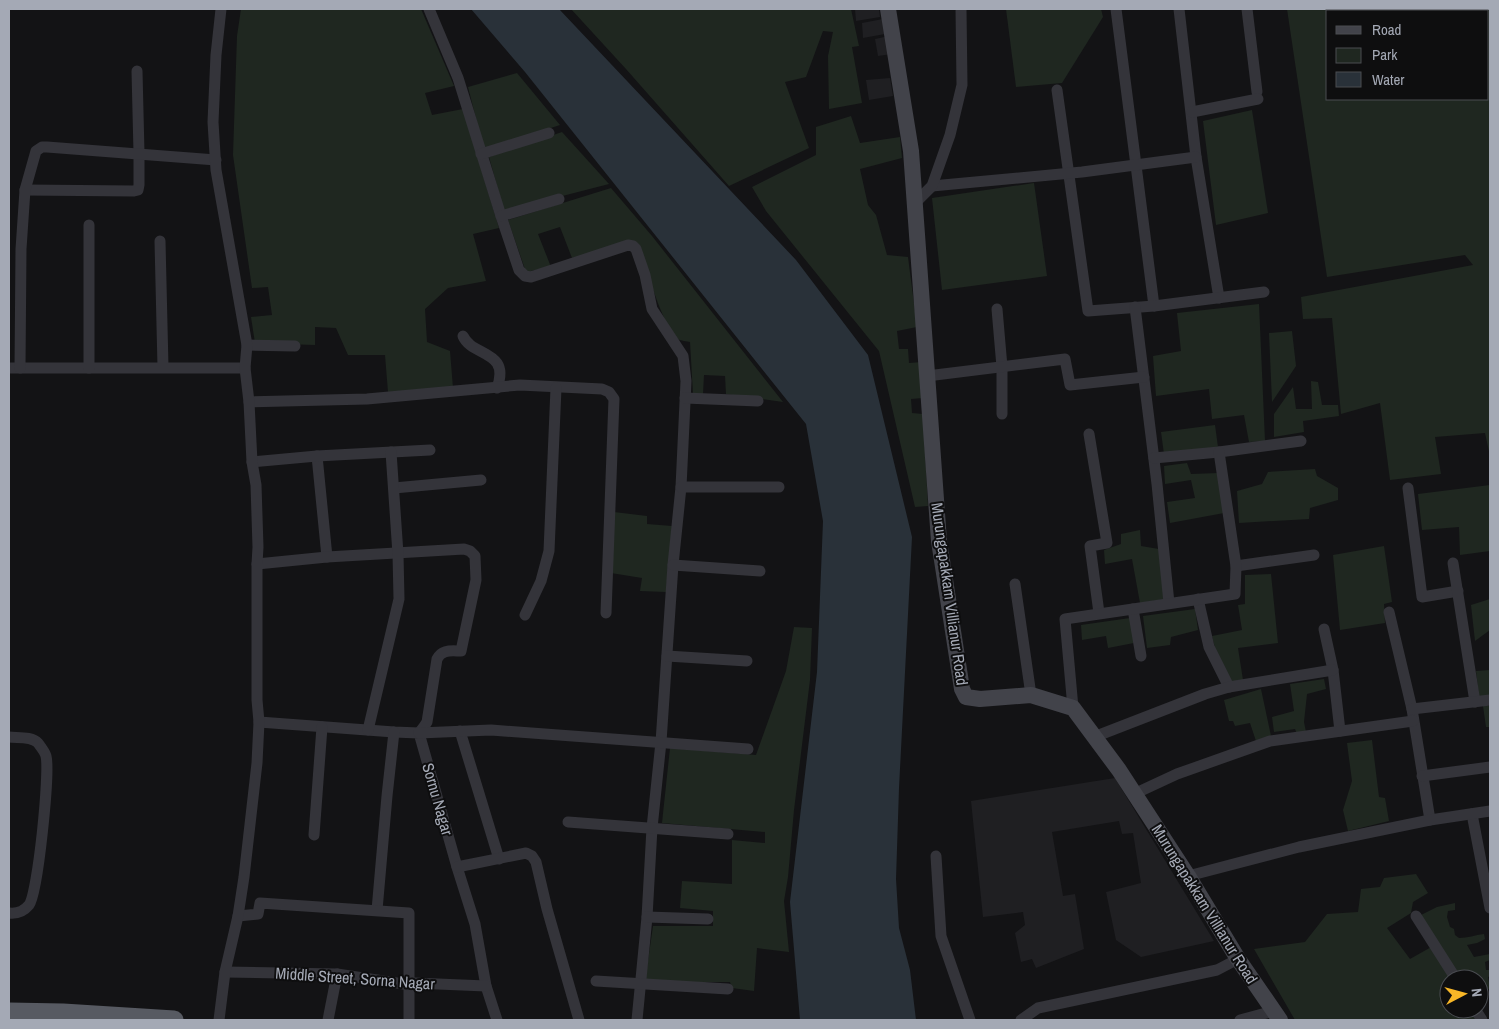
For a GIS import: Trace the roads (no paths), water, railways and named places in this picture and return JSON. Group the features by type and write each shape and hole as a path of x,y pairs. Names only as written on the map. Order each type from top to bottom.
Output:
{"highway":[{"path":"9,1014 62,1013 174,1020"}],"main road":[{"name":"Murungapakkam Villianur Road","path":"888,9 911,151 939,542 962,689 966,697 980,699 1031,695 1073,708 1134,794 1188,876 1238,959 1277,1015"}],"street":[{"path":"219,1020 225,972 238,916 244,877 257,763 259,722 257,700 258,547 256,485 252,462 245,368 247,345 218,180 213,122 216,55 221,9"},
{"path":"430,9 458,78 500,216 519,270 525,276 531,276 628,245 633,246 636,249 645,275 652,309 684,356 686,398 681,487 673,565 661,742 652,828 647,917 637,1020"},
{"path":"914,203 932,186 950,134 962,85 961,9"},
{"path":"1116,9 1154,306"},
{"path":"1179,9 1196,157 1219,298"},
{"path":"1192,112 1258,95 1247,9"},
{"path":"25,190 136,191 139,188 137,71"},
{"path":"1057,90 1088,311 1154,306 1264,292"},
{"path":"482,154 550,133"},
{"path":"216,160 42,147 38,149 25,190 14,368 245,368"},
{"path":"932,186 1068,173 1196,157"},
{"path":"500,216 559,199"},
{"path":"89,225 89,368"},
{"path":"160,241 163,367"},
{"path":"1135,308 1154,458 1169,603"},
{"path":"997,309 1002,367 1002,414"},
{"path":"463,336 466,342 474,348 483,351 500,369 501,375 497,388"},
{"path":"247,345 295,346"},
{"path":"927,376 1065,359 1070,385 1144,377"},
{"path":"249,402 367,400 520,385 606,390 614,399 606,613"},
{"path":"525,615 541,581 549,551 556,388"},
{"path":"686,398 758,401"},
{"path":"1089,434 1107,543 1090,546 1099,613"},
{"path":"1154,458 1219,452 1301,441"},
{"path":"252,462 318,456 430,450"},
{"path":"368,730 400,599 391,452"},
{"path":"1073,708 1065,618 1235,594 1236,566 1219,452"},
{"path":"318,456 327,557"},
{"path":"394,488 481,480"},
{"path":"681,487 779,487"},
{"path":"1408,488 1422,597 1458,591"},
{"path":"257,564 327,557 464,549 470,551 475,556 476,580 461,651 445,651 437,659 427,722 419,733"},
{"path":"1236,566 1314,555"},
{"path":"1453,563 1475,702"},
{"path":"673,565 760,571"},
{"path":"1015,584 1031,695"},
{"path":"1198,599 1209,647 1229,687"},
{"path":"1133,608 1141,656"},
{"path":"1389,612 1412,715 1430,820"},
{"path":"1324,629 1333,670 1340,731"},
{"path":"667,656 747,661"},
{"path":"1094,737 1229,687 1333,670"},
{"path":"1134,794 1177,774 1270,741 1340,731 1490,700"},
{"path":"259,722 419,733 491,730 748,749"},
{"path":"314,835 322,727"},
{"path":"460,731 499,859"},
{"path":"378,910 394,732"},
{"name":"Sornu Nagar","path":"419,733 475,924 486,986 497,1020"},
{"path":"9,737 33,739 39,744 46,757 45,801 37,874 31,902 19,912 9,913"},
{"path":"1422,776 1490,767"},
{"path":"1188,876 1299,847 1430,820 1490,811"},
{"path":"1472,814 1490,908"},
{"path":"568,822 728,834"},
{"path":"457,867 526,854 531,854 534,857 579,1020"},
{"path":"936,856 941,936 970,1020"},
{"path":"238,916 258,914 260,903 408,913 409,1020"},
{"path":"1416,916 1450,969"},
{"path":"647,917 708,919"},
{"path":"1022,1020 1038,1008 1217,970 1238,959"},
{"name":"Middle Street, Sorna Nagar","path":"225,972 337,974 410,985 414,983 486,986"},
{"path":"328,1020 337,974"},
{"path":"596,982 728,989"},
{"path":"1240,1020 1277,1015"}],"water":[{"path":"471,9 559,9 796,260 868,355 912,537 896,879 899,928 910,970 916,1020 800,1020 790,902 817,672 823,521 806,424 525,72"}]}
